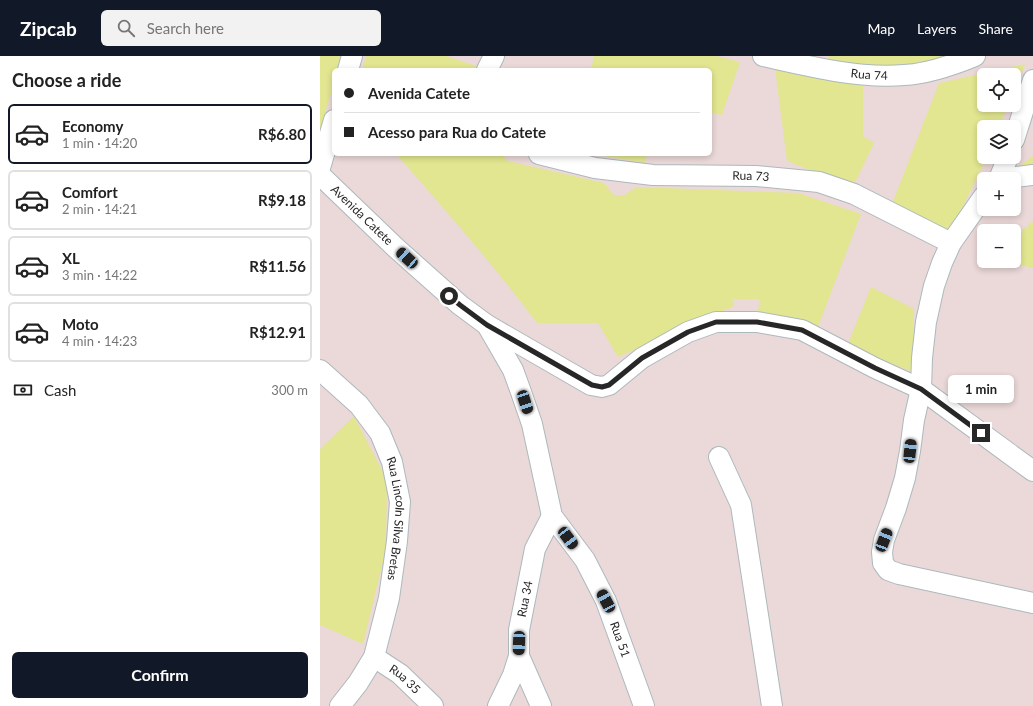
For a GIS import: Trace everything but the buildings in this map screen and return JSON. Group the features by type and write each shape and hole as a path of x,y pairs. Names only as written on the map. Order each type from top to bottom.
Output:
{"street":[{"path":"349,68 352,56"},
{"path":"488,68 494,56"},
{"name":"Rua 74","path":"763,56 801,65 870,75 905,75 959,62 975,56"},
{"path":"1020,120 1033,80"},
{"path":"320,168 332,127"},
{"name":"Rua 73","path":"547,156 595,168 653,175 756,176 819,182 854,194 951,243"},
{"name":"Avenida Catete","path":"320,175 396,248 460,305 487,325 513,370 532,424 552,516"},
{"path":"1021,176 1033,175"},
{"path":"977,206 951,243 934,286 926,322 922,358 921,389 914,420 910,451 905,478 884,540 882,552 883,563 888,570 899,574 1033,603"},
{"path":"487,325 592,385 602,387 609,385 642,358 688,332 716,322 757,322 802,330 875,368 921,389 1033,470"},
{"name":"Rua Lincoln Silva Bretas","path":"320,370 358,405 380,433 392,462 400,502 397,541 389,598 374,657 358,683 340,706"},
{"path":"719,456 741,505 772,706"},
{"name":"Rua 34","path":"498,706 513,675 519,656 519,630 535,549 552,516"},
{"name":"Rua 51","path":"552,516 585,560 606,601 644,706"},
{"path":"519,656 541,706"},
{"name":"Rua 35","path":"374,657 400,674 433,706"}],"green space":[{"path":"320,56 341,56 338,68 332,68 332,89 320,132"},
{"path":"366,56 446,56 479,67 479,68 363,68"},
{"path":"594,56 716,56 740,62 722,115 712,113 712,68 591,68"},
{"path":"829,56 946,56 897,74 827,62"},
{"path":"1025,64 1021,74 1021,68 1007,68"},
{"path":"775,68 863,86 863,136 874,143 853,187 787,161"},
{"path":"977,75 977,112 1005,112 1002,120 977,120 977,164 984,164 980,172 977,172 977,178 950,233 892,204 939,83"},
{"path":"398,156 504,156 508,161 604,183 614,195 624,195 637,187 798,193 861,214 816,332 758,312 760,299 732,299 734,306 618,357 598,323 537,323 503,279"},
{"path":"604,156 647,156 645,163"},
{"path":"1033,156 1033,167 1017,168"},
{"path":"1033,221 1033,268 1021,265 1021,232"},
{"path":"871,287 914,309 913,372 847,346"},
{"path":"354,416 387,480 386,549 363,644 320,625 320,449"}],"route":[{"path":"449,296 487,325 592,385 602,387 609,385 642,358 688,332 716,322 757,322 802,330 875,368 921,389 981,433"}]}
